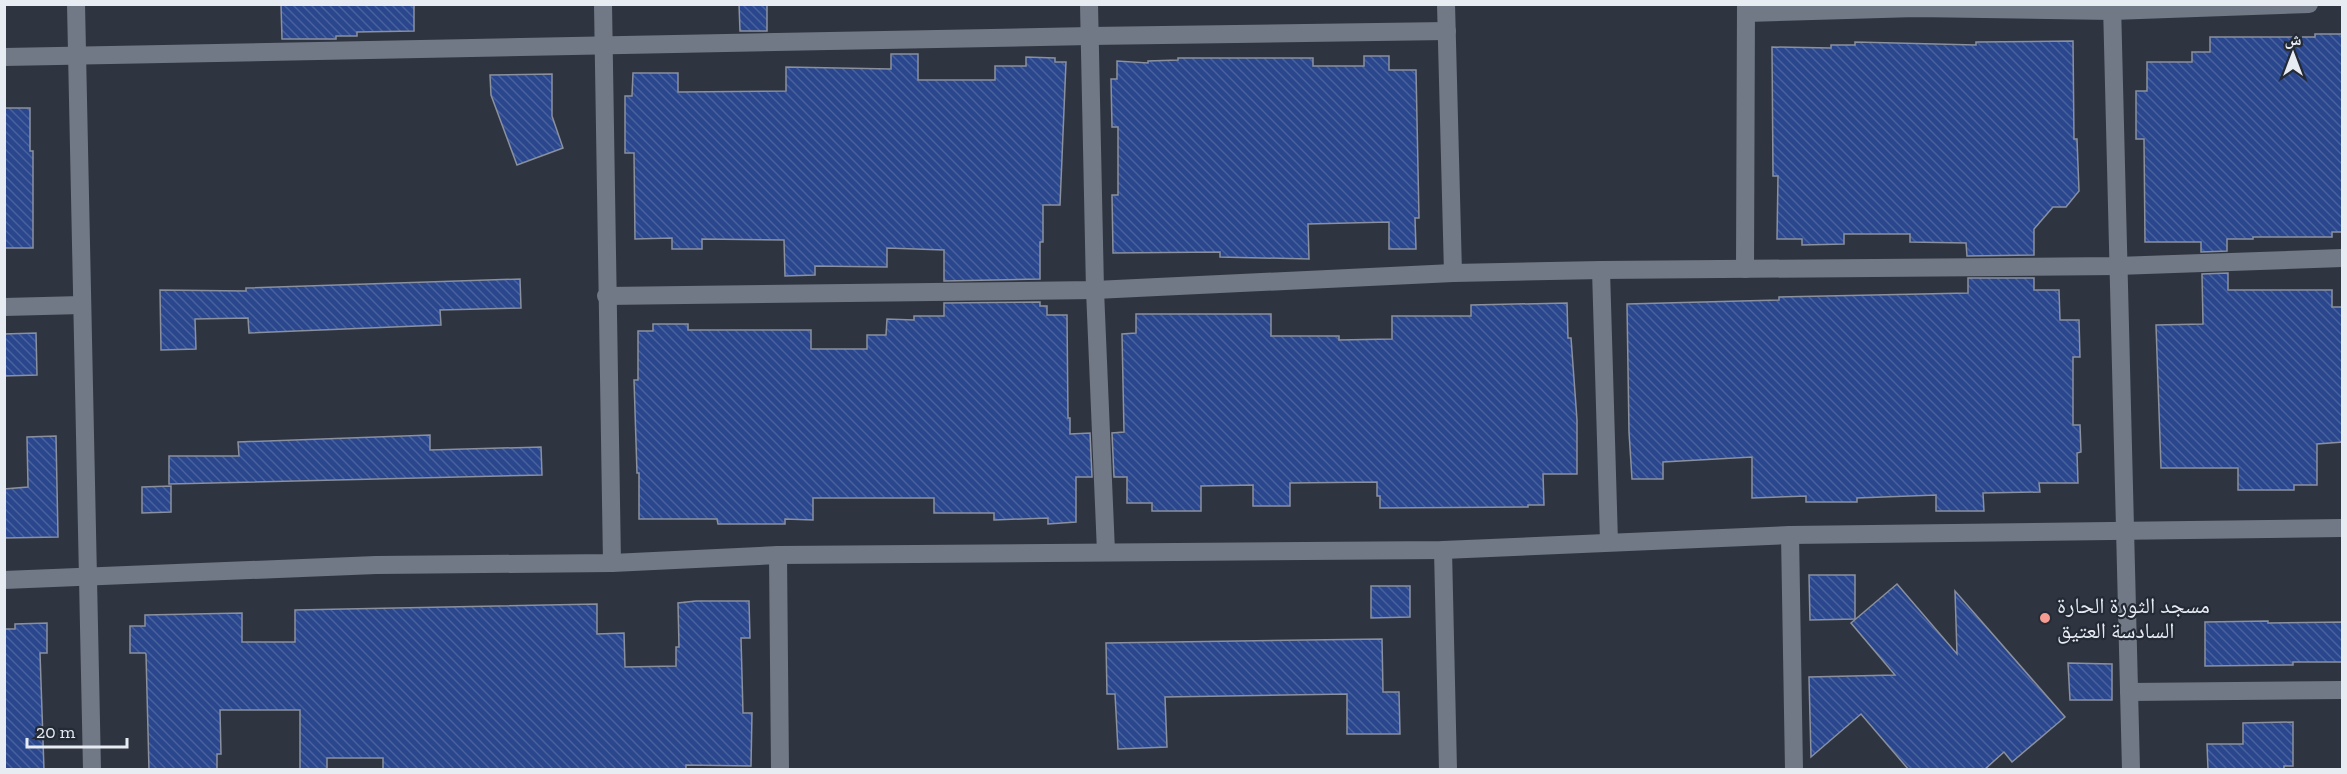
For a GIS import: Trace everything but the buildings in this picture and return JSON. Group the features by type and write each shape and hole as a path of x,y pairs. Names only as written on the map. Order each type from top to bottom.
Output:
{"street":[{"path":"76,4 92,770"},
{"path":"603,4 612,563"},
{"path":"1089,4 1095,290 1106,552"},
{"path":"1446,4 1453,273"},
{"path":"1745,269 1746,9 2112,8 2309,4"},
{"path":"2112,8 2131,770"},
{"path":"4,57 1447,31"},
{"path":"606,296 1095,290 1453,273 2117,266 2343,258"},
{"path":"1601,270 1609,542"},
{"path":"4,307 82,305"},
{"path":"4,579 376,565 612,563 778,555 1443,550 1790,535 2343,528"},
{"path":"1790,535 1794,770"},
{"path":"1443,550 1448,770"},
{"path":"778,555 780,770"},
{"path":"2129,692 2343,690"}],"place":[{"name":"مسجد الثورة الحارة السادسة العتيق","path":"2045,618"}]}
